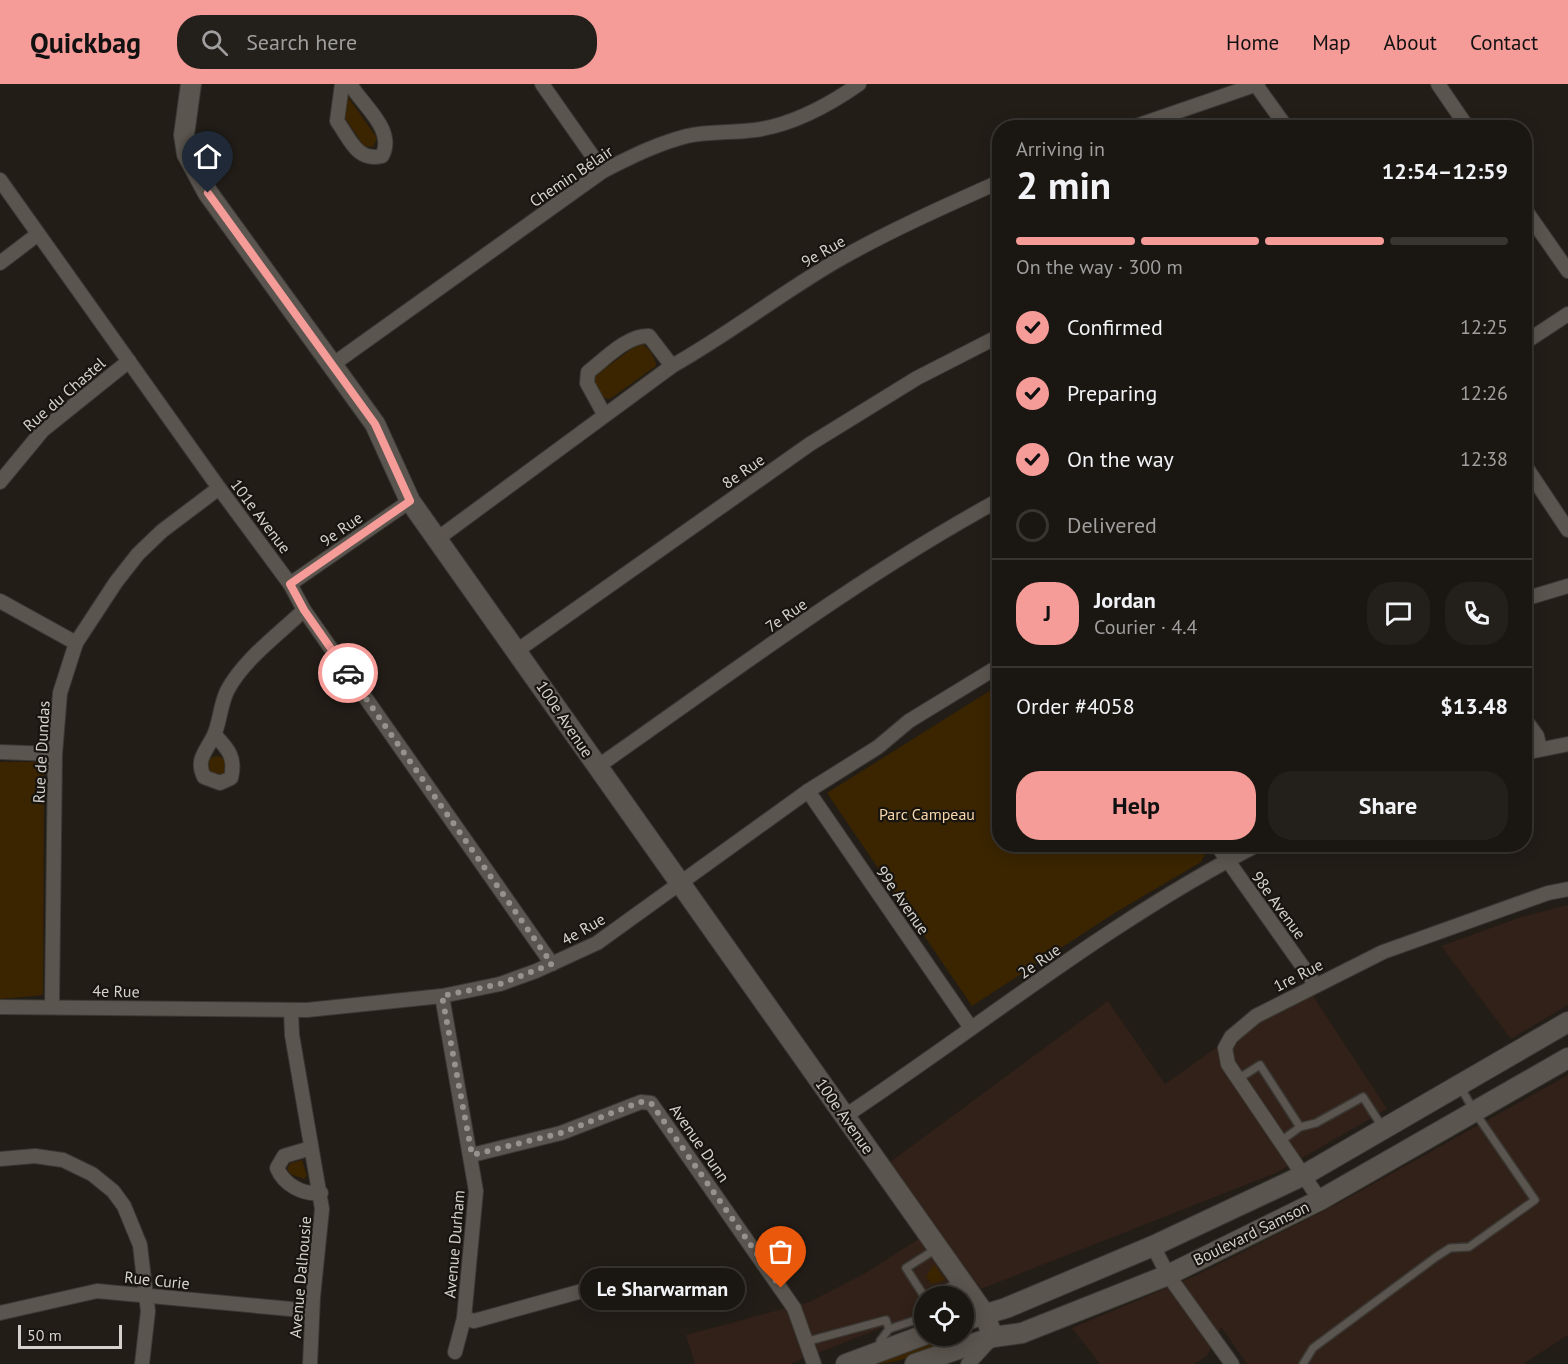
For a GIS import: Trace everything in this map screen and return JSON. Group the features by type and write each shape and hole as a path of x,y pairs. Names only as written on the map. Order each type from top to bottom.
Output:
{"street":[{"name":"100e Avenue","path":"191,84 184,135 187,154 208,193 375,424 410,501 518,650 680,884 938,1247 984,1313 993,1337"},
{"path":"342,84 337,121 360,155 371,159 382,156 387,147 385,134 350,84"},
{"path":"542,84 603,171"},
{"name":"Chemin Bélair","path":"332,365 603,171 660,144 689,136 758,129 800,117 840,98 859,84"},
{"path":"1153,120 1257,84 1282,120"},
{"path":"1438,84 1463,120"},
{"name":"101e Avenue","path":"0,180 290,584 304,610 552,964"},
{"name":"9e Rue","path":"437,539 672,366 840,259 992,185"},
{"path":"1532,219 1568,271"},
{"path":"0,263 38,234"},
{"path":"1532,338 1568,314"},
{"path":"604,414 587,383 588,372 626,343 640,335 649,336 672,366"},
{"name":"8e Rue","path":"518,650 810,444 917,378 992,340"},
{"name":"Rue du Chastel","path":"0,482 43,430 129,361"},
{"path":"1532,476 1568,530"},
{"name":"Rue de Dundas","path":"52,1006 55,754 60,693 76,643 116,582 138,554 162,531 219,488"},
{"name":"9e Rue","path":"290,584 410,501"},
{"name":"7e Rue","path":"597,766 878,571 932,537 992,504"},
{"path":"1532,597 1568,586"},
{"path":"3,605 76,643"},
{"path":"215,735 219,709 229,688 249,663 304,610"},
{"name":"4e Rue","path":"0,1007 291,1011 442,996 500,984 552,964 597,943 808,791 878,747 909,721 992,670"},
{"path":"1532,730 1540,749"},
{"path":"1532,751 1568,744"},
{"path":"0,752 55,754"},
{"name":"99e Avenue","path":"808,791 971,1028"},
{"name":"98e Avenue","path":"1221,852 1315,984"},
{"name":"2e Rue","path":"844,1116 1083,950 1244,852"},
{"name":"1re Rue","path":"1320,1200 1238,1079 1226,1056 1225,1048 1231,1037 1256,1016 1315,984 1383,952 1548,892 1568,889"},
{"name":"Avenue Durham","path":"442,996 472,1155 476,1191 464,1318 454,1352"},
{"name":"Avenue Dalhousie","path":"291,1011 292,1035 322,1209 312,1311 310,1364"},
{"name":"Boulevard Samson","path":"974,1317 1006,1308 1153,1246 1304,1174 1568,1022"},
{"name":"Boulevard Samson","path":"915,1364 993,1337 1022,1333 1168,1275 1320,1200 1568,1058"},
{"name":"Avenue Dunn","path":"472,1155 561,1133 640,1102 651,1103 794,1308 814,1364"},
{"name":"Avenue Dalhousie","path":"311,1148 284,1156 277,1168 281,1177 288,1184 310,1194 321,1193"},
{"path":"0,1159 35,1156 63,1160 92,1174 113,1191 124,1206 140,1245 148,1311 142,1364"},
{"path":"1153,1246 1168,1275 1232,1364"},
{"name":"Rue Curie","path":"0,1313 97,1291 312,1311"},
{"path":"464,1318 474,1321 582,1291"},
{"path":"968,1364 993,1337"},
{"path":"846,1364 914,1339"}],"lane":[{"path":"1238,1079 1260,1065 1300,1127"},
{"path":"1303,1364 1321,1342 1436,1257 1450,1248 1469,1246 1535,1200 1473,1111 1459,1084"},
{"path":"1281,1141 1300,1127 1316,1123 1363,1097 1383,1128"},
{"path":"918,1286 906,1268 938,1247"},
{"path":"951,1286 961,1280"},
{"path":"806,1342 886,1320 889,1329"},
{"path":"882,1350 880,1341 889,1329 914,1321"}],"shaded area":[{"path":"1568,905 1568,1005 1511,1039 1441,946 1521,917"},
{"path":"1308,988 1387,1109 1276,1173 974,1292 974,1286 914,1286 914,1315 790,1364 695,1364 686,1335 809,1302 864,1274 928,1233 882,1168 1108,1001 1165,1084 1231,1037"},
{"path":"1568,1075 1568,1335 1523,1364 1247,1364 1221,1327 1207,1356 1194,1364 1100,1364 1072,1328 1197,1275 1335,1205"}],"green space":[{"path":"348,97 377,138 373,147 364,146 345,118"},
{"path":"640,343 651,353 656,366 610,399 604,398 593,383 593,377"},
{"name":"Parc Campeau","path":"992,689 992,852 1206,853 1201,862 1113,914 972,1006 827,793"},
{"path":"217,756 224,759 227,766 224,773 217,776 210,773 207,766 210,759"},
{"path":"0,762 44,762 43,995 0,999"},
{"path":"302,1160 307,1176 304,1179 290,1174 287,1168 291,1163"},
{"path":"934,1264 945,1280 932,1284 926,1277"},
{"path":"922,1346 935,1346 906,1358 874,1364"}],"way so far":[{"path":"348,673 552,964 500,984 442,996 472,1155 561,1133 640,1102 651,1103 662,1115 781,1288"}],"place":[{"name":"Le Sharwarman","path":"781,1288"}],"route":[{"path":"208,193 375,424 410,501 290,584 304,610 348,673"}]}
